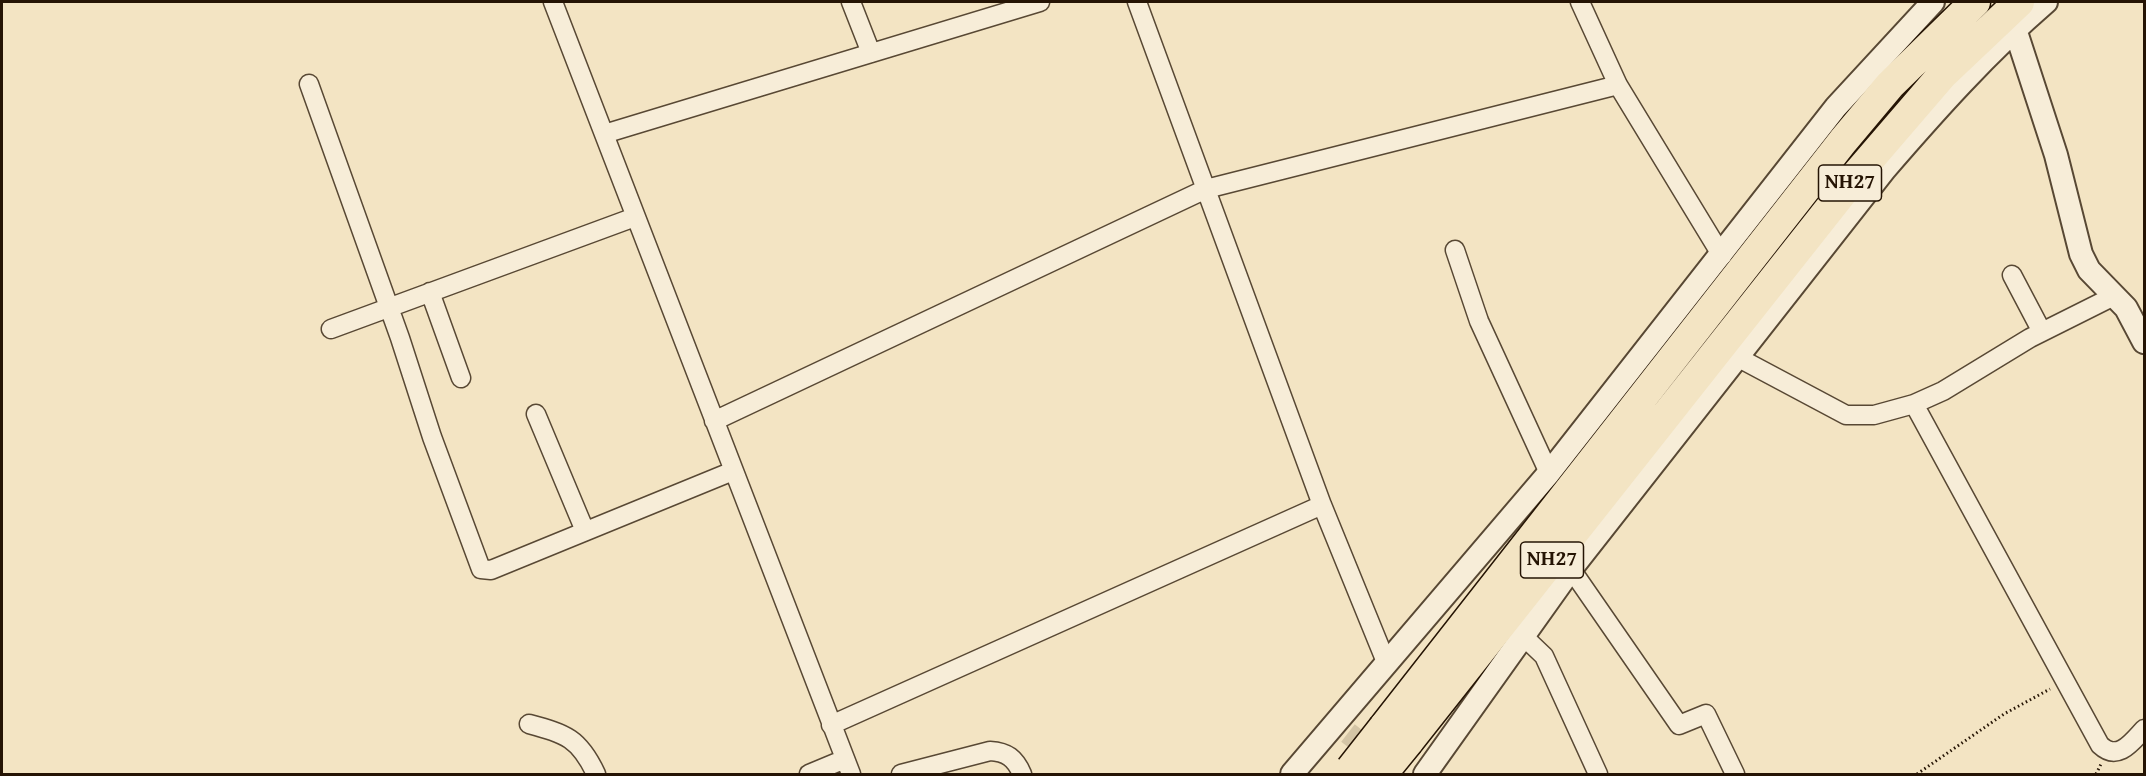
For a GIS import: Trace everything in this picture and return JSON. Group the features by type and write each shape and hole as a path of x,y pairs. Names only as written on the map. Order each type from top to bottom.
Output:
{"highway":[{"name":"NH27","path":"1393,772 1396,735 1843,141 1926,48 1975,2"},
{"name":"NH27","path":"1348,772 1396,735 1857,174 1943,74 2017,15"}],"street":[{"path":"553,2 848,767 809,774"},
{"path":"851,2 871,53"},
{"path":"604,134 1040,2"},
{"path":"1137,2 1322,505 1386,662"},
{"path":"1580,2 1618,85 1722,256"},
{"path":"1292,774 1341,728 1386,662 1549,473 1722,256 1836,107 1933,2"},
{"path":"1425,774 1571,569 1885,169 2017,15 2046,2"},
{"path":"2017,15 2081,254 2088,270 2126,308 2145,342"},
{"path":"309,84 479,567 491,570 733,471"},
{"path":"714,421 1206,189 1618,85"},
{"path":"331,329 635,216"},
{"path":"1455,250 1479,321 1549,473"},
{"path":"2012,275 2042,332"},
{"path":"430,292 461,378"},
{"path":"1737,357 1846,415 1874,415 1914,404 1943,391 2042,332 2114,296"},
{"path":"1914,404 2103,749 2112,752 2123,750 2145,729"},
{"path":"536,414 585,531"},
{"path":"831,725 1322,505"},
{"path":"1571,569 1679,725 1706,714 1735,774"},
{"path":"1522,635 1544,656 1598,774"},
{"path":"529,724 558,732 579,745 596,774"},
{"path":"901,774 990,751 1003,752 1011,757 1022,774"}],"path":[{"path":"1917,774 2004,714 2065,681"}],"tunnel":[{"path":"1348,733 1380,758"}]}
